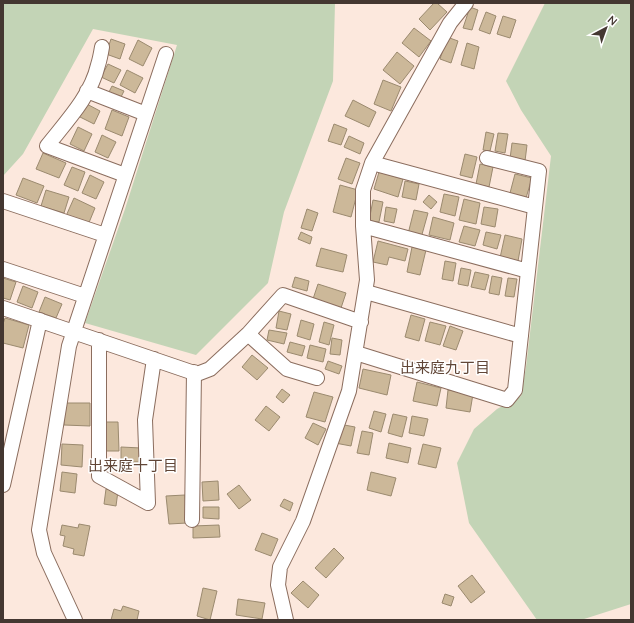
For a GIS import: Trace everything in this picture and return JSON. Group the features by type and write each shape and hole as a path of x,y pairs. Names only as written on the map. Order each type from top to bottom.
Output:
{"street":[{"path":"286,620 278,586 280,567 303,521 349,391 356,353 367,280 363,190 372,163 450,23 466,3"},
{"path":"102,46 98,66 79,105 47,146 125,175"},
{"path":"75,620 44,553 39,530 69,346 73,331 166,54"},
{"path":"87,90 146,114"},
{"path":"356,353 507,400 515,390 539,171 487,158"},
{"path":"372,163 535,207"},
{"path":"3,201 105,235"},
{"path":"364,226 528,271"},
{"path":"3,269 85,296"},
{"path":"366,292 521,336"},
{"path":"3,308 197,374 210,369 248,334 283,294 361,322"},
{"path":"3,485 40,320"},
{"path":"248,334 287,369 317,378"},
{"path":"99,340 99,476 148,503 145,420 154,359"},
{"path":"192,520 194,372"}],"green space":[{"path":"3,3 335,3 333,81 284,212 268,283 196,355 85,323 125,209 177,45 93,29 23,154 3,176"},
{"path":"545,3 631,3 631,604 581,620 537,620 469,523 457,463 474,429 497,409 521,396 526,367 551,156 521,110 506,81"}],"building":[{"path":"434,3 437,3 447,12 430,30 419,19"},
{"path":"470,7 478,10 472,30 463,28"},
{"path":"486,12 496,16 490,34 479,30"},
{"path":"503,16 516,20 510,38 497,34"},
{"path":"414,28 431,41 419,57 402,43"},
{"path":"447,37 458,41 451,63 440,59"},
{"path":"111,39 125,44 120,59 106,54"},
{"path":"138,40 152,48 143,66 129,59"},
{"path":"467,43 479,47 474,69 461,65"},
{"path":"397,52 414,66 400,84 383,70"},
{"path":"108,64 121,70 114,83 101,77"},
{"path":"127,70 143,78 135,93 120,85"},
{"path":"383,80 401,87 391,111 374,104"},
{"path":"112,86 124,91 120,99 108,94"},
{"path":"353,100 376,112 369,127 345,116"},
{"path":"83,102 100,111 94,124 76,115"},
{"path":"112,110 129,117 122,136 105,129"},
{"path":"334,124 347,129 341,145 328,141"},
{"path":"78,127 92,134 84,151 70,144"},
{"path":"486,132 494,134 490,151 483,150"},
{"path":"498,133 508,134 505,153 495,151"},
{"path":"102,135 116,142 108,158 95,152"},
{"path":"349,136 364,143 360,154 344,147"},
{"path":"512,143 527,145 525,161 510,159"},
{"path":"43,153 66,163 59,178 36,169"},
{"path":"465,154 477,157 472,178 460,175"},
{"path":"346,158 360,163 352,184 338,179"},
{"path":"480,164 493,167 489,187 476,184"},
{"path":"72,167 85,172 78,191 64,185"},
{"path":"379,172 403,179 398,197 374,189"},
{"path":"515,174 532,178 526,198 510,193"},
{"path":"90,175 104,182 96,199 82,193"},
{"path":"23,178 44,186 37,203 16,195"},
{"path":"405,181 419,184 416,200 402,197"},
{"path":"340,185 358,190 351,217 333,212"},
{"path":"46,190 69,197 64,213 41,206"},
{"path":"444,194 459,197 455,216 440,212"},
{"path":"429,195 437,202 431,209 423,202"},
{"path":"74,198 95,208 88,225 66,216"},
{"path":"464,199 480,203 476,224 459,220"},
{"path":"373,200 383,202 379,222 369,221"},
{"path":"386,207 397,209 394,223 384,221"},
{"path":"484,207 498,209 495,227 481,224"},
{"path":"307,209 318,213 312,231 301,228"},
{"path":"414,210 428,213 421,238 408,234"},
{"path":"433,217 454,223 450,240 429,235"},
{"path":"464,226 480,230 475,246 459,242"},
{"path":"301,232 312,237 310,244 298,239"},
{"path":"486,232 501,235 497,249 483,245"},
{"path":"505,235 522,239 518,261 500,258"},
{"path":"378,241 408,249 405,261 389,257 387,265 373,262"},
{"path":"412,247 426,250 420,275 407,272"},
{"path":"321,248 347,255 343,272 316,266"},
{"path":"445,261 456,263 453,281 442,279"},
{"path":"461,268 471,270 468,286 458,284"},
{"path":"475,272 489,275 485,290 471,287"},
{"path":"492,276 502,278 499,295 489,293"},
{"path":"295,277 309,281 307,291 292,287"},
{"path":"3,278 16,282 10,300 3,298"},
{"path":"508,278 517,279 514,297 505,296"},
{"path":"318,284 346,293 341,308 313,299"},
{"path":"23,286 38,292 32,308 17,302"},
{"path":"45,297 62,304 56,318 39,312"},
{"path":"279,311 291,314 287,330 276,328"},
{"path":"411,315 425,319 419,341 405,337"},
{"path":"5,318 29,325 23,348 3,343 3,324"},
{"path":"301,320 314,324 310,340 297,336"},
{"path":"324,322 334,325 329,345 319,342"},
{"path":"430,322 446,326 440,345 425,341"},
{"path":"450,326 463,331 456,350 443,346"},
{"path":"269,330 287,333 284,344 267,340"},
{"path":"332,338 342,340 340,355 330,354"},
{"path":"290,342 305,346 302,356 287,352"},
{"path":"310,345 326,349 323,362 307,358"},
{"path":"252,355 268,368 257,380 242,367"},
{"path":"328,361 342,366 339,374 325,369"},
{"path":"363,369 391,375 387,395 359,388"},
{"path":"417,382 441,388 437,406 413,401"},
{"path":"282,389 290,395 283,403 276,397"},
{"path":"448,390 473,394 470,412 446,408"},
{"path":"314,392 333,397 325,422 306,417"},
{"path":"64,403 90,403 90,426 64,425"},
{"path":"266,406 280,417 269,431 255,420"},
{"path":"374,411 386,414 381,432 369,428"},
{"path":"393,414 407,417 402,437 388,433"},
{"path":"412,416 428,419 424,436 409,433"},
{"path":"102,422 118,422 119,451 102,451"},
{"path":"313,423 326,429 318,445 305,438"},
{"path":"339,424 355,427 351,446 335,443"},
{"path":"362,431 373,433 369,455 357,453"},
{"path":"389,443 411,448 408,463 386,458"},
{"path":"62,444 83,445 82,467 61,465"},
{"path":"423,444 441,448 436,468 418,464"},
{"path":"121,447 141,448 141,462 121,462"},
{"path":"62,472 77,474 75,493 60,491"},
{"path":"371,472 396,478 391,496 367,490"},
{"path":"218,481 219,500 203,501 202,482"},
{"path":"239,485 251,500 239,509 227,494"},
{"path":"106,489 118,491 116,506 104,504"},
{"path":"185,495 187,523 169,524 166,496"},
{"path":"284,499 293,503 290,511 280,506"},
{"path":"203,507 219,507 219,519 203,518"},
{"path":"79,524 90,526 84,556 73,554 74,549 63,546 65,536 60,535 62,525 78,528"},
{"path":"219,525 220,537 193,538 193,526"},
{"path":"262,533 278,539 271,556 255,550"},
{"path":"334,548 344,558 326,578 315,568"},
{"path":"472,575 485,592 471,603 458,586"},
{"path":"303,581 319,595 308,608 291,593"},
{"path":"203,588 217,591 210,620 197,616"},
{"path":"445,594 454,597 451,606 442,603"},
{"path":"238,599 265,603 262,619 236,615"},
{"path":"123,606 139,611 137,620 111,620 114,609 121,611"}],"district":[{"name":"出来庭九丁目","path":"445,368"},
{"name":"出来庭十丁目","path":"133,466"}]}
